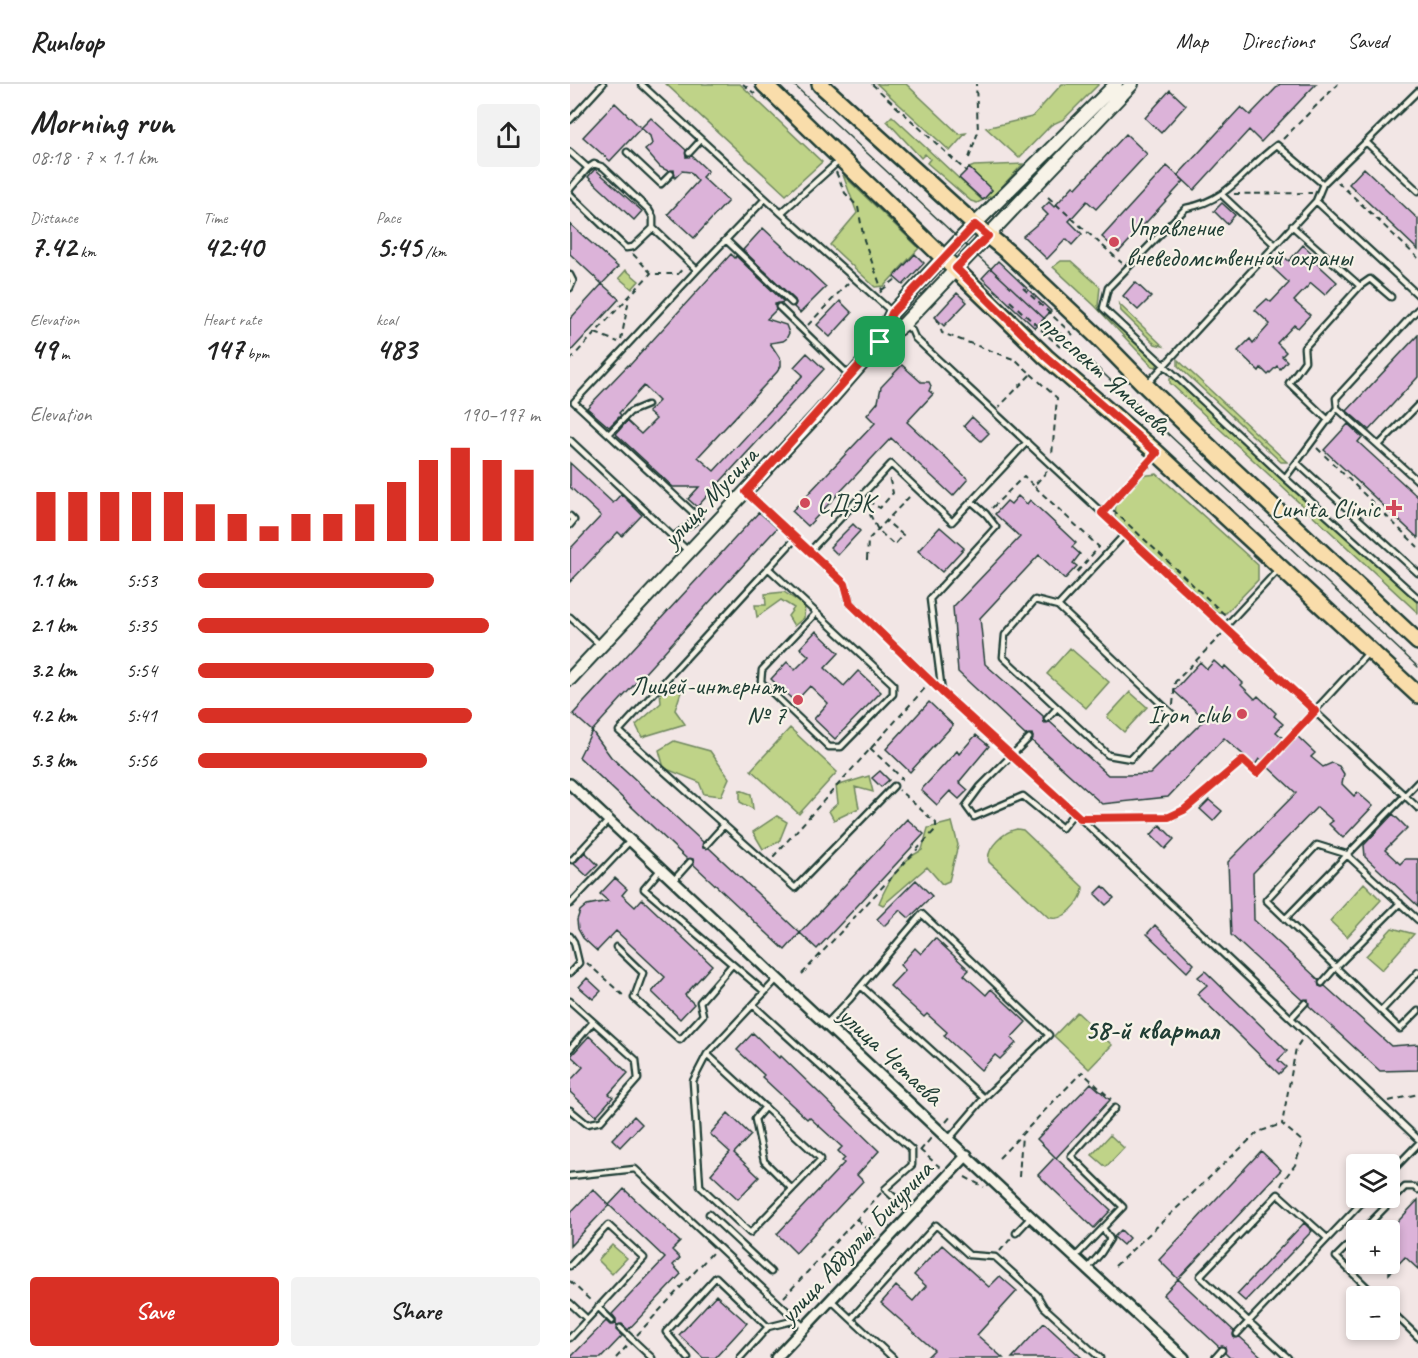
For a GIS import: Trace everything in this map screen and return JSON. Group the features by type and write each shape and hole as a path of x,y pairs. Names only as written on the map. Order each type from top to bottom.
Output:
{"main road":[{"name":"проспект Ямашева","path":"764,84 1046,357 1157,453 1418,695"},
{"name":"проспект Ямашева","path":"820,84 1009,253 1146,386 1418,642"}],"street":[{"name":"улица Мусина","path":"880,342 892,313 975,225 1116,84"},
{"name":"улица Мусина","path":"570,679 746,492 880,342 905,324 1132,84"},
{"name":"улица Четаева","path":"570,784 1184,1358"},
{"name":"улица Абдуллы Бичурина","path":"776,1358 967,1155"}],"lane":[{"path":"570,120 603,84"},
{"path":"640,84 892,313"},
{"path":"1146,386 1316,201 1323,184 1418,92"},
{"path":"689,153 701,140"},
{"path":"1366,142 1418,191"},
{"path":"1323,184 1276,145 1222,195 1200,205 1186,208 1108,288 1104,308 1418,598"},
{"path":"570,152 588,168"},
{"path":"627,152 661,184 671,174"},
{"path":"781,213 842,158"},
{"path":"570,189 588,168 598,164 649,210 653,217 653,228 697,270"},
{"path":"570,194 602,226 630,249 653,228"},
{"path":"1222,195 1275,245"},
{"path":"673,537 699,518 574,402 765,199"},
{"path":"1316,201 1418,295"},
{"path":"1292,226 1359,286"},
{"path":"726,240 792,303"},
{"path":"570,275 573,281 570,288"},
{"path":"1329,421 1289,383 1305,361 1304,348 1359,286 1370,279 1391,297"},
{"path":"779,307 850,376"},
{"path":"1285,477 1329,421 1337,408 1336,398 1418,309"},
{"path":"905,324 915,338 1418,808"},
{"path":"609,434 630,412 647,405"},
{"path":"1380,444 1418,405"},
{"path":"1337,408 1418,481"},
{"path":"570,440 689,552"},
{"path":"810,551 891,464 952,522 1027,442"},
{"path":"1102,513 1157,453"},
{"path":"1298,463 1418,573"},
{"path":"746,492 845,584 850,603 942,692 1080,818 1418,1139"},
{"path":"942,692 930,599 996,527 986,514 971,501"},
{"path":"570,516 574,520 570,525"},
{"path":"1058,606 1125,534"},
{"path":"796,538 619,731 795,888 894,786"},
{"path":"1226,628 1280,567"},
{"path":"768,568 893,684 893,694 841,747 829,747 761,682 762,670 816,613"},
{"path":"1035,600 1058,606 1172,714 1131,759 1108,755 1003,657 1005,635 1035,600"},
{"path":"570,617 601,646"},
{"path":"1080,818 1169,817 1184,810 1243,760 1257,773 1370,651"},
{"path":"1047,719 1057,708"},
{"path":"1029,738 980,787 966,806 974,817 1023,796 1062,828 1074,813"},
{"path":"1285,919 1418,782"},
{"path":"573,860 609,820"},
{"path":"706,845 724,825"},
{"path":"570,904 630,840"},
{"path":"1418,920 1346,854 1317,845 1266,900 1400,1029 1418,1011"},
{"path":"673,880 690,862"},
{"path":"661,869 644,889 765,992"},
{"path":"1322,983 1400,903"},
{"path":"826,1024 922,914 1049,1035 984,1098 950,1139"},
{"path":"570,936 579,963 570,972"},
{"path":"616,947 644,973 634,998 680,1040 703,1015 700,1002 732,965"},
{"path":"1381,1011 1418,972"},
{"path":"750,1233 700,1186 693,1081 707,1054 778,978"},
{"path":"861,986 984,1098"},
{"path":"570,1001 636,1060 638,1079 601,1121 587,1124 570,1110"},
{"path":"1291,1018 1305,1003"},
{"path":"753,1005 912,1150 912,1166 885,1189 912,1215"},
{"path":"570,1048 593,1022"},
{"path":"707,1054 821,1159 740,1243"},
{"path":"765,1107 755,1119 764,1161 792,1189"},
{"path":"1076,1257 1123,1207 1071,1156 1115,1108"},
{"path":"1400,1163 1418,1144"},
{"path":"570,1176 635,1168 805,1328"},
{"path":"1373,1220 1405,1187 1414,1187 1418,1190"},
{"path":"1288,1358 1200,1275 1278,1194 1327,1238"},
{"path":"1237,1334 1356,1208"},
{"path":"709,1214 771,1272"},
{"path":"1016,1233 1031,1217"},
{"path":"570,1266 608,1225 644,1258 570,1338"},
{"path":"851,1319 936,1225 969,1256 995,1257 1037,1295 1044,1307 1100,1358"},
{"path":"1088,1268 1110,1239 1103,1228"},
{"path":"1346,1247 1336,1257 1346,1267"},
{"path":"1353,1274 1366,1286"},
{"path":"688,1358 666,1332 716,1277 768,1327"},
{"path":"831,1300 893,1358"},
{"path":"570,1304 587,1319"},
{"path":"598,1307 612,1321"},
{"path":"1400,1319 1418,1337"},
{"path":"740,1358 768,1327 796,1320"},
{"path":"620,1328 652,1358"},
{"path":"1215,1358 1222,1350"}],"path":[{"path":"872,84 966,171"},
{"path":"969,158 978,132 976,84"},
{"path":"1276,145 1338,84"},
{"path":"1332,176 1418,258"},
{"path":"1222,195 1320,192"},
{"path":"1048,197 1128,268"},
{"path":"630,249 635,258 651,273 678,274 689,262"},
{"path":"570,360 651,273"},
{"path":"802,331 854,277"},
{"path":"882,290 896,279"},
{"path":"1023,288 1073,335"},
{"path":"620,343 630,296"},
{"path":"1010,301 1060,347"},
{"path":"937,319 942,333 1016,360 1031,374 994,412"},
{"path":"595,333 626,345"},
{"path":"1312,444 1418,547"},
{"path":"861,496 880,508 893,493 888,468"},
{"path":"986,514 1024,476 1034,486"},
{"path":"867,560 868,540 917,489"},
{"path":"861,496 878,530 894,545 903,535 886,521"},
{"path":"1172,714 1175,682 1226,628"},
{"path":"767,863 932,681"},
{"path":"802,974 936,829 936,823 894,786 902,778 870,748"},
{"path":"577,954 625,997 634,998"},
{"path":"1282,1124 1296,1048 1307,1033"},
{"path":"999,1158 1083,1072 1111,1099"},
{"path":"1380,1103 1418,1094"},
{"path":"1278,1194 1285,1178 1295,1165 1303,1142 1282,1124"},
{"path":"1115,1266 1258,1132 1282,1124"},
{"path":"1019,1177 1022,1134"},
{"path":"920,1150 949,1175"},
{"path":"778,1303 885,1189"},
{"path":"857,1219 883,1244"},
{"path":"995,1257 1016,1233"},
{"path":"616,1358 718,1247"},
{"path":"570,1281 598,1307"}],"green space":[{"path":"666,84 740,84 822,162 786,195"},
{"path":"877,84 906,84 959,134 966,133 950,151"},
{"path":"1062,84 1099,84 1064,119 1051,125 1019,158 986,128 1032,117"},
{"path":"892,116 982,200 992,190 969,168 1023,164 994,195 977,203 971,201 927,163 930,159 925,154 921,158 887,121"},
{"path":"843,175 919,248 884,286 875,287 830,245 857,213"},
{"path":"1061,261 1071,261 1100,287 1098,306 1158,364 1156,367 1152,366 1095,306 1053,267"},
{"path":"626,270 639,281 632,289 619,278"},
{"path":"1119,304 1163,346 1155,344 1121,311"},
{"path":"1178,360 1287,462 1281,462 1178,366"},
{"path":"1173,377 1418,603 1418,613 1170,383"},
{"path":"1157,474 1258,565 1258,580 1226,613 1216,612 1115,519 1116,500 1140,476"},
{"path":"784,592 805,606 804,618 794,626 788,616 794,608 781,600 757,617 755,605 766,605 765,594"},
{"path":"1070,648 1109,682 1086,708 1047,674"},
{"path":"671,681 683,686 675,710 685,724 642,737 636,725 661,703 660,690"},
{"path":"1130,692 1147,707 1124,732 1107,717"},
{"path":"790,728 837,772 799,814 751,770"},
{"path":"674,741 710,751 729,778 721,796 704,794 699,782 664,768 659,750"},
{"path":"869,776 873,792 855,787 859,808 834,820 829,811 838,803 836,786"},
{"path":"740,790 751,794 753,809 740,802"},
{"path":"777,816 787,822 779,842 763,849 753,832"},
{"path":"952,822 958,845 949,881 942,884 927,867 883,905 879,903 896,872 907,860 922,850 928,828"},
{"path":"1017,829 1023,830 1083,887 1080,899 1065,915 1048,917 989,862 990,851 997,841"},
{"path":"1364,883 1381,900 1347,937 1330,921"},
{"path":"1392,928 1414,934 1382,970 1366,956"},
{"path":"1077,1012 1112,1045 1089,1069 1054,1036"},
{"path":"1110,1135 1124,1148 1106,1167 1092,1155"},
{"path":"612,1245 627,1258 612,1274 598,1260"}],"building":[{"path":"1280,84 1316,84 1261,142 1249,130 1194,190 1178,175 1241,107 1250,115"},
{"path":"1170,90 1186,105 1161,133 1145,118"},
{"path":"615,103 641,128 610,161 583,137"},
{"path":"651,118 686,150 686,157 692,156 708,171 702,177 728,201 694,238 668,214 698,181 690,172 682,171 675,178 674,170 668,171 660,167 645,150 652,144 650,136 641,128"},
{"path":"1126,134 1147,154 1096,209 1087,201 1069,221 1082,234 1072,245 1066,239 1047,259 1023,236 1048,215 1042,209 1049,202 1054,207 1073,186 1076,188"},
{"path":"1167,166 1184,181 1119,252 1102,237"},
{"path":"969,168 992,190 983,200 959,178"},
{"path":"1364,168 1418,219 1418,250 1349,184"},
{"path":"595,169 642,211 634,220 588,177"},
{"path":"1222,203 1235,215 1227,224 1214,211"},
{"path":"570,224 618,267 602,284 570,254"},
{"path":"763,228 826,287 800,313 794,307 795,300 743,250"},
{"path":"1303,245 1315,256 1312,259 1337,282 1325,295 1311,283 1294,301 1310,315 1298,328 1294,325 1277,343 1286,352 1282,356 1287,361 1280,369 1277,366 1268,375 1261,368 1259,371 1238,351 1250,339 1253,343 1270,324 1255,310 1267,299 1271,302 1289,283 1273,268 1284,257 1289,261"},
{"path":"731,254 735,258 736,256 784,302 775,304 776,310 767,319 786,325 789,333 783,341 770,343 781,360 781,366 777,372 698,457 714,471 803,375 794,367 807,353 824,369 697,507 688,499 699,487 673,487 616,434 627,421 641,434 656,419 648,412 659,401 644,386 609,427 587,408 630,365"},
{"path":"915,254 924,263 903,285 894,277"},
{"path":"998,261 1051,311 1035,328 982,278"},
{"path":"1135,282 1151,297 1138,310 1123,296"},
{"path":"602,284 619,299 570,352 570,319"},
{"path":"957,293 967,302 944,326 935,317"},
{"path":"840,301 852,313 830,337 817,325"},
{"path":"1418,335 1418,377 1369,430 1347,411"},
{"path":"902,365 921,382 929,382 931,386 929,391 933,394 907,422 968,479 953,496 891,438 808,526 792,511 875,423 867,415 878,402 881,387"},
{"path":"972,417 989,433 981,441 964,426"},
{"path":"1348,424 1362,437 1358,442 1418,497 1418,538 1324,450"},
{"path":"570,463 613,503 621,494 642,515 622,536 618,532 570,582 570,549 601,516 570,487"},
{"path":"1018,496 1027,504 1030,500 1076,543 1072,547 1080,554 1073,563 1077,566 1065,579 1039,555 980,618 985,664 1043,716 1044,723 1050,722 1108,775 1127,775 1150,774 1205,719 1174,691 1200,662 1207,669 1214,661 1223,669 1225,666 1243,683 1241,685 1255,699 1258,696 1276,713 1274,716 1283,724 1276,732 1283,738 1262,761 1259,759 1255,765 1224,738 1168,797 1102,804 1032,741 1032,734 1025,735 958,672 953,607 1020,537 995,514 1007,501 1011,504"},
{"path":"759,512 777,528 592,731 573,714"},
{"path":"853,524 860,531 838,555 830,547"},
{"path":"940,527 964,548 942,572 918,551"},
{"path":"816,631 839,653 825,668 844,686 858,671 881,692 835,739 814,719 828,703 810,686 795,702 771,679 787,662 795,670 809,656 800,648"},
{"path":"929,702 953,725 910,772 886,749"},
{"path":"592,731 611,757 703,842 703,848 709,848 800,933 785,950 694,865 693,859 687,859 579,757"},
{"path":"976,735 989,746 959,782 968,790 959,799 950,791 937,805 921,790 957,751 959,754"},
{"path":"1297,736 1315,753 1311,757 1323,767 1332,763 1339,766 1344,774 1342,784 1354,796 1357,792 1373,806 1343,838 1329,824 1333,821 1317,807 1253,873 1254,920 1319,980 1319,986 1325,986 1391,1046 1418,1044 1418,1070 1380,1071 1309,1006 1308,999 1302,1000 1231,935 1228,862 1296,793 1268,767"},
{"path":"880,771 889,780 881,787 872,778"},
{"path":"1209,800 1222,811 1213,821 1200,809"},
{"path":"1393,814 1407,828 1385,850 1400,864 1405,859 1418,859 1418,906 1365,857 1364,845"},
{"path":"907,819 924,834 817,949 800,933"},
{"path":"1160,825 1174,839 1165,849 1151,835"},
{"path":"585,852 598,865 587,876 574,864"},
{"path":"615,878 627,889 622,895 635,907 642,899 712,965 685,995 694,1004 680,1019 652,992 665,977 616,931 597,951 583,938 578,929 577,920 580,911 587,905 608,901 600,894"},
{"path":"916,880 932,896 909,918 900,910 884,926 877,919"},
{"path":"1103,886 1114,898 1106,905 1095,894"},
{"path":"1155,925 1194,964 1187,972 1147,934"},
{"path":"935,938 969,970 964,975 986,995 991,989 1026,1022 1011,1038 1016,1043 1000,1059 995,1055 981,1070 944,1036 947,1032 927,1014 924,1017 890,986 905,970 900,965 915,948 921,954"},
{"path":"1205,971 1287,1051 1278,1060 1286,1067 1279,1074 1197,994 1207,985 1198,977"},
{"path":"587,978 601,991 593,999 579,987"},
{"path":"753,1033 779,1058 781,1056 879,1151 857,1175 863,1181 796,1253 777,1234 844,1163 842,1161 845,1158 838,1151 842,1147 809,1117 807,1119 737,1050"},
{"path":"589,1036 628,1073 609,1094 613,1097 596,1116 570,1092 570,1081 583,1067 571,1056"},
{"path":"1091,1083 1110,1100 1056,1158 1111,1210 1094,1228 1038,1175 1055,1157 1037,1139"},
{"path":"728,1113 751,1135 734,1153 759,1177 738,1199 711,1174 730,1152 710,1134"},
{"path":"634,1116 642,1124 620,1147 612,1139"},
{"path":"1261,1151 1281,1170 1178,1279 1159,1260"},
{"path":"593,1189 609,1205 570,1246 570,1213"},
{"path":"624,1189 680,1242 672,1250 680,1258 673,1265 681,1274 628,1330 622,1324 617,1325 616,1330 622,1336 601,1358 570,1358 606,1321 610,1325 616,1324 616,1319 612,1314 665,1258 609,1205"},
{"path":"1418,1200 1418,1269 1405,1257 1400,1262 1399,1220"},
{"path":"1304,1223 1312,1231 1245,1301 1237,1294"},
{"path":"1121,1230 1129,1238 1123,1245 1114,1237"},
{"path":"942,1245 989,1287 1000,1276 1017,1291 977,1335 1003,1358 926,1358 934,1350 881,1303 896,1286 913,1301 926,1286 914,1275"},
{"path":"1178,1279 1234,1331 1234,1338 1240,1337 1263,1358 1230,1358 1225,1353 1225,1347 1219,1347 1163,1295"},
{"path":"716,1295 747,1323 715,1358 703,1358 679,1335"},
{"path":"1044,1323 1082,1358 1012,1358"}],"tram line":[{"path":"793,84 1418,667"}],"place":[{"name":"Управление вневедомственной охраны","path":"1114,242"},
{"name":"СДЭК","path":"805,503"},
{"name":"Lunita Clinic","path":"1394,508"},
{"name":"Лицей-интернат № 7","path":"798,700"},
{"name":"Iron club","path":"1242,714"}],"district":[{"name":"58-й квартал","path":"1152,1029"}],"route":[{"path":"975,225 988,236 956,268 1046,357 1157,453 1102,513 1315,711 1257,773 1243,760 1184,810 1169,817 1080,818 942,692 850,603 845,584 746,492 880,342 890,316 964,235 975,225"}]}
